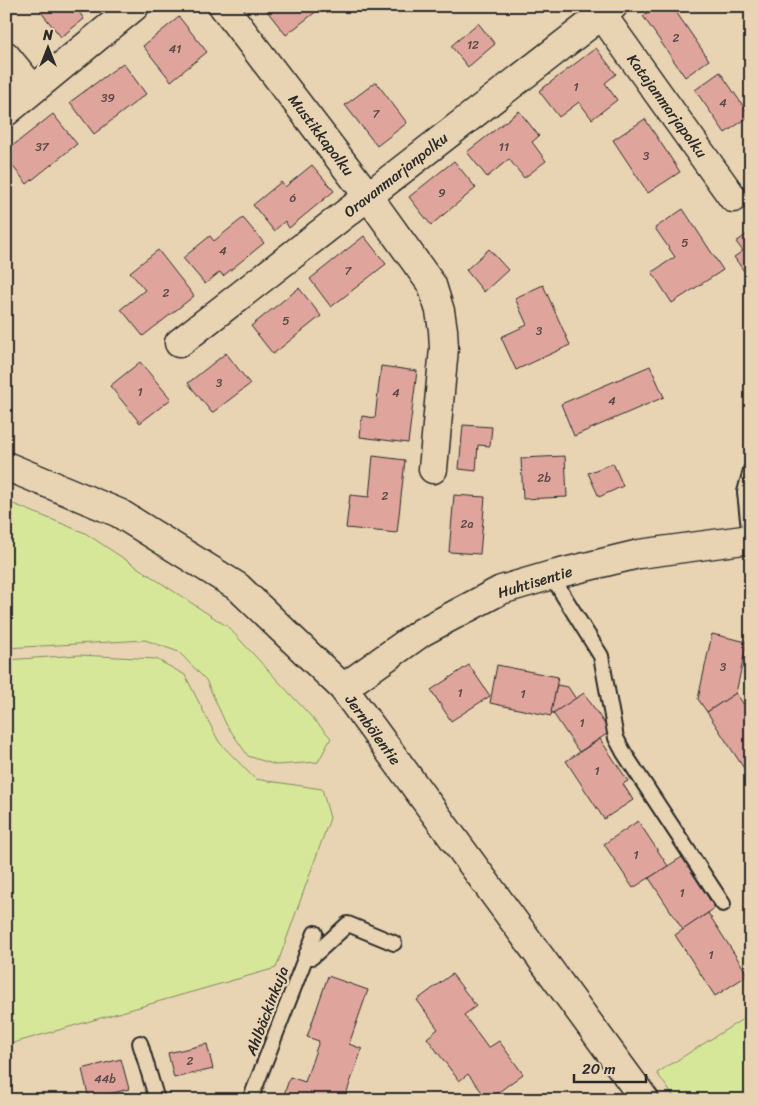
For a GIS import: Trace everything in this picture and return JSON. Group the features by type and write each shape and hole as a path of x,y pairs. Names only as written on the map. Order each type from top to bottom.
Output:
{"street":[{"path":"6,112 135,6"},
{"name":"Mustikkapolku","path":"223,6 368,196 432,285 440,311 444,348 432,469"},
{"name":"Oravanmarjanpolku","path":"179,343 607,11"},
{"name":"Katajanmarjapolku","path":"607,11 733,198"},
{"path":"6,56 33,89"},
{"name":"Jernbölentie","path":"6,466 119,513 238,587 343,688 645,1100"},
{"name":"Huhtisentie","path":"343,688 431,627 501,590 552,575 639,554 751,539"}],"lane":[{"path":"751,470 745,492 751,539"},
{"path":"552,575 601,656 614,729 620,746 724,904"},
{"path":"306,955 312,957 348,924 394,942"},
{"name":"Ahlbäckinkuja","path":"250,1100 315,933"},
{"path":"140,1043 158,1100"}],"green space":[{"path":"6,501 85,533 228,627 331,738 318,762 276,765 248,756 226,724 206,680 179,652 145,640 6,648"},
{"path":"79,655 156,659 185,675 219,742 255,779 322,789 330,818 276,968 6,1045 6,660"},
{"path":"751,1014 751,1100 676,1100 657,1073"}],"building":[{"path":"47,6 75,6 84,19 61,37 40,11"},
{"path":"263,6 315,6 318,10 286,35"},
{"path":"657,6 672,6 709,60 685,77 643,16"},
{"path":"179,17 207,52 171,81 143,46"},
{"path":"478,23 495,44 468,67 451,46"},
{"path":"596,48 616,74 605,83 617,100 592,119 579,102 559,117 539,91"},
{"path":"123,63 146,94 94,134 70,102"},
{"path":"720,72 750,116 725,133 695,90"},
{"path":"376,82 407,123 377,146 345,105"},
{"path":"519,111 539,136 532,142 546,161 524,178 509,159 487,177 467,152"},
{"path":"53,114 77,144 27,184 6,158 6,151"},
{"path":"645,119 680,172 648,193 613,140"},
{"path":"454,161 476,188 431,225 409,197"},
{"path":"312,165 334,191 289,228 285,221 274,231 253,205 281,182 285,187"},
{"path":"683,209 723,270 672,303 652,272 675,257 655,228"},
{"path":"243,218 264,243 223,276 220,272 205,284 183,258 210,236 214,241"},
{"path":"750,232 751,281 734,257 743,251 736,242"},
{"path":"364,236 386,264 331,307 310,279"},
{"path":"489,249 508,270 484,292 466,270"},
{"path":"158,250 194,296 143,336 121,309 145,290 130,272"},
{"path":"543,285 570,345 516,370 501,337 527,325 515,298"},
{"path":"299,288 321,316 273,354 251,326"},
{"path":"226,353 250,384 212,413 188,383"},
{"path":"140,362 171,399 140,423 110,386"},
{"path":"381,366 417,371 408,443 360,437 362,416 375,418"},
{"path":"650,366 664,397 574,436 561,404"},
{"path":"463,425 492,427 490,446 478,445 476,471 459,469"},
{"path":"373,456 405,460 397,533 346,528 350,495 369,497"},
{"path":"565,456 567,497 523,499 521,458"},
{"path":"613,463 623,486 599,497 588,473"},
{"path":"454,495 485,497 480,554 449,552"},
{"path":"712,634 747,642 736,693 707,712 698,699"},
{"path":"469,665 490,696 451,721 431,690"},
{"path":"497,665 558,677 551,716 490,703"},
{"path":"557,685 568,687 576,699 553,713 551,712"},
{"path":"584,693 610,732 579,752 553,713"},
{"path":"736,693 751,715 751,775 749,776 707,712"},
{"path":"600,739 628,781 623,784 633,800 604,819 566,761"},
{"path":"638,821 668,866 633,888 604,844"},
{"path":"682,857 715,908 683,930 649,878"},
{"path":"708,913 748,975 715,996 675,935"},
{"path":"452,974 476,1006 464,1015 488,1048 499,1041 523,1074 488,1100 468,1074 459,1081 427,1038 438,1029 417,1000"},
{"path":"328,976 368,990 349,1044 362,1049 344,1100 328,1097 327,1100 282,1100 290,1077 305,1082 319,1041 307,1037"},
{"path":"207,1044 213,1069 174,1078 168,1053"},
{"path":"121,1059 129,1089 89,1099 82,1069"}]}
